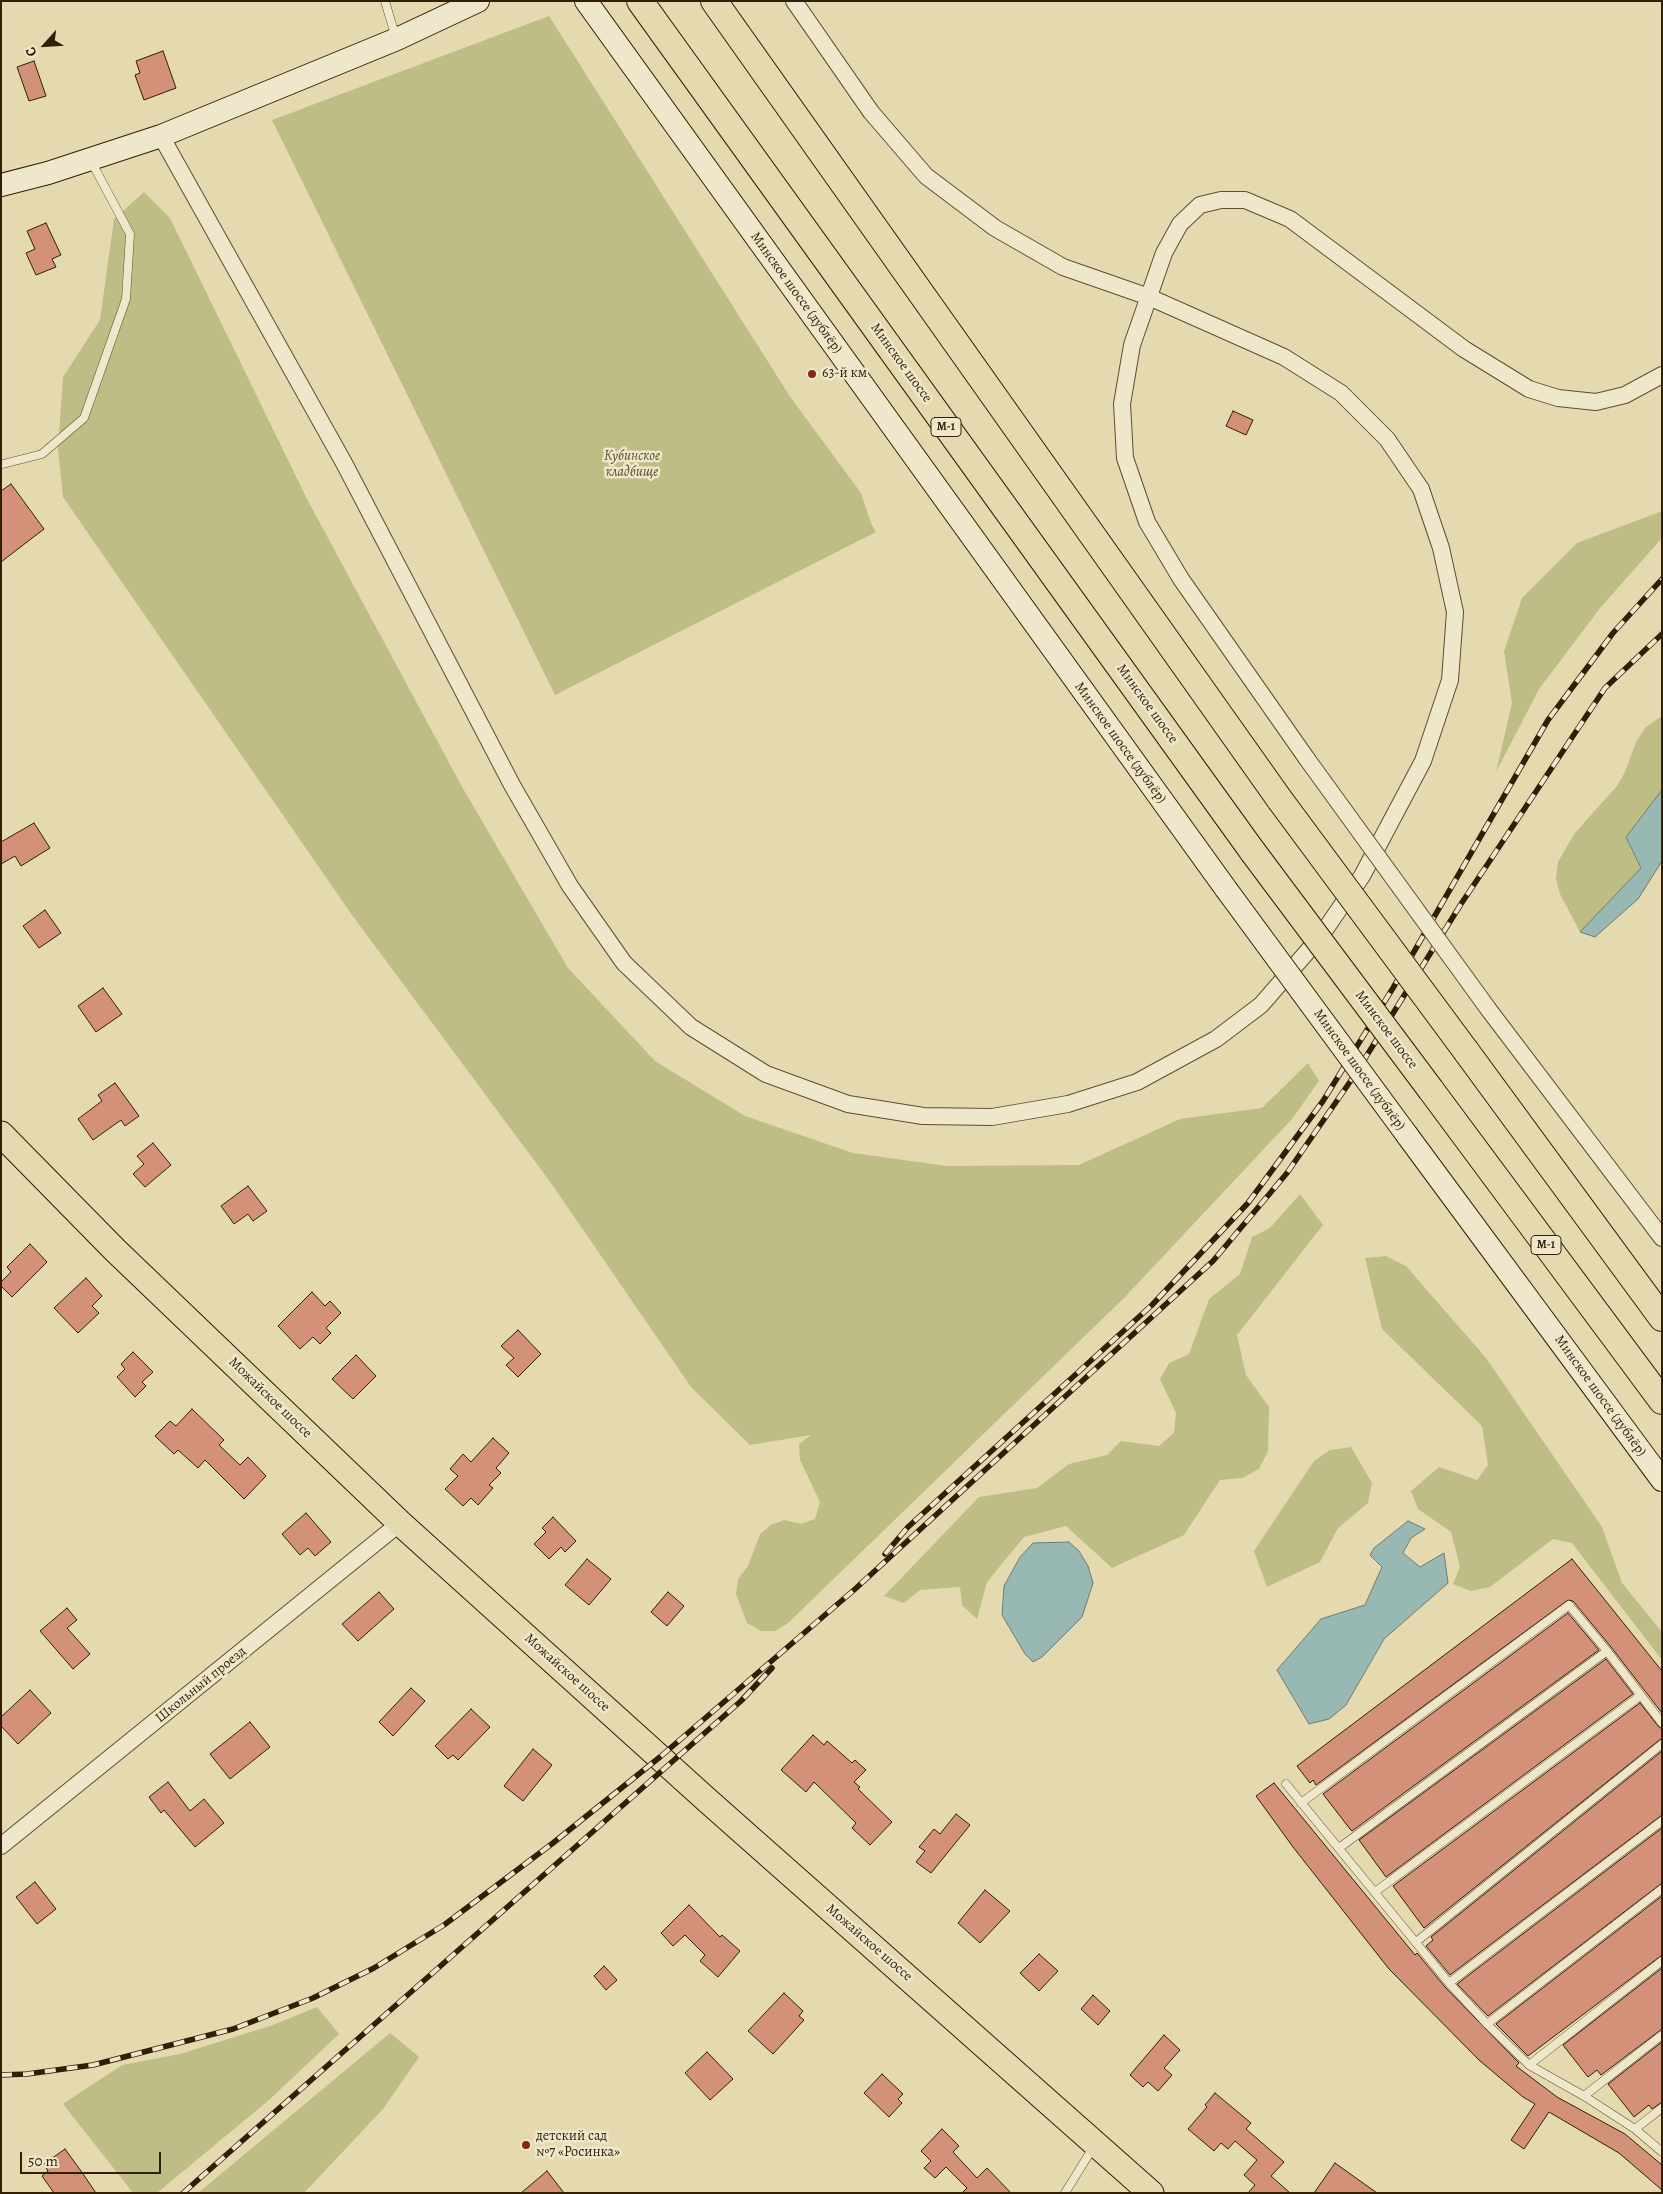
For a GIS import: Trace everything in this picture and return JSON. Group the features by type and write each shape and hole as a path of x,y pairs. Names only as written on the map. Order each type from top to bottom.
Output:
{"highway":[{"name":"Минское шоссе","path":"640,1 1253,852 1662,1401"},
{"path":"714,1 1280,800 1662,1318"}],"main road":[{"path":"1,185 162,136 397,39 478,1"},
{"name":"Минское шоссе (дублёр)","path":"586,1 1226,890 1662,1480"},
{"name":"Можайское шоссе","path":"1,1134 115,1250 400,1523 708,1801 1151,2193"}],"street":[{"path":"162,136 344,463 512,785 570,886 624,963 692,1027 758,1069 766,1074 848,1104 923,1116 992,1117 1068,1104 1137,1082 1216,1039 1261,1005 1320,937 1362,876 1423,761 1450,680 1455,612 1441,548 1422,489 1387,439 1341,393 1284,357 1149,297 1063,267 995,228 926,176 871,112 794,1"},
{"path":"1662,375 1625,395 1596,402 1558,398 1529,389 1464,349 1290,218 1245,200 1221,200 1200,205 1180,224 1164,253 1132,345 1122,404 1125,458 1147,522 1181,579 1307,759 1489,1010 1662,1238"},
{"name":"Школьный проезд","path":"1,1846 400,1523"}],"lane":[{"path":"385,1 397,39"},
{"path":"3,464 42,454 84,418 126,300 130,234 90,159"},
{"path":"1301,1803 1569,1605 1607,1650 1662,1723"},
{"path":"1339,1848 1607,1650"},
{"path":"1375,1892 1640,1696"},
{"path":"1416,1942 1662,1744"},
{"path":"1286,1784 1449,1983 1487,2024 1530,2065 1584,2096 1635,2129 1662,2152"},
{"path":"1449,1983 1662,1821"},
{"path":"1487,2024 1662,1889"},
{"path":"1530,2065 1662,1961"},
{"path":"1584,2096 1662,2035"},
{"path":"1635,2129 1662,2108"},
{"path":"1065,2193 1096,2143"}],"green space":[{"name":"Кубинское кладбище","path":"549,16 791,398 861,493 876,532 555,695 272,120"},
{"path":"144,192 170,218 307,499 461,785 568,968 655,1061 745,1116 853,1153 947,1166 1079,1165 1180,1119 1262,1108 1308,1063 1319,1081 1292,1119 1124,1298 787,1624 775,1631 761,1631 747,1623 736,1594 738,1579 748,1566 760,1534 771,1525 784,1520 801,1524 815,1519 820,1502 800,1460 799,1444 811,1435 750,1445 691,1387 551,1183 352,915 63,497 58,449 63,377 100,320 114,219"},
{"path":"1662,511 1662,538 1601,607 1539,689 1496,772 1512,703 1504,651 1522,598 1577,543"},
{"path":"1662,716 1662,790 1626,837 1641,868 1580,932 1560,894 1556,879 1558,862 1574,834 1617,786 1625,772 1636,742 1646,727"},
{"path":"1300,1194 1323,1225 1237,1335 1246,1375 1269,1407 1268,1451 1259,1469 1242,1478 1220,1480 1184,1535 1112,1568 1066,1526 1024,1537 987,1582 977,1619 962,1605 960,1587 920,1590 904,1603 884,1596 979,1497 1037,1488 1069,1464 1107,1455 1121,1441 1159,1446 1174,1433 1176,1413 1160,1379 1169,1363 1189,1354 1209,1299 1240,1274 1252,1237 1270,1228"},
{"path":"1386,1256 1406,1266 1486,1358 1602,1527 1622,1583 1662,1632 1662,1660 1572,1543 1553,1539 1490,1587 1471,1591 1453,1584 1460,1567 1451,1532 1418,1509 1411,1491 1439,1467 1477,1480 1488,1465 1482,1426 1382,1329 1365,1258"},
{"path":"1351,1447 1372,1483 1368,1503 1338,1528 1320,1562 1267,1587 1254,1551 1314,1461 1330,1450"},
{"path":"317,2007 339,2034 269,2100 157,2193 133,2193 63,2104 122,2065 180,2054 273,2025"},
{"path":"390,2033 419,2057 383,2109 304,2193 198,2193"}],"water":[{"path":"1662,790 1662,861 1638,899 1595,937 1580,932 1641,868 1626,837"},
{"path":"1408,1521 1425,1529 1411,1538 1403,1553 1420,1567 1444,1553 1448,1583 1384,1639 1346,1705 1329,1719 1309,1724 1277,1670 1321,1619 1365,1605 1382,1567 1370,1555 1374,1548"},
{"path":"1069,1542 1079,1551 1088,1566 1093,1583 1082,1617 1042,1657 1033,1662 1025,1654 1002,1615 1004,1586 1020,1557 1033,1543"}],"building":[{"path":"163,51 176,88 144,100 135,75 140,73 136,61"},
{"path":"34,61 46,96 29,101 17,67"},
{"path":"46,223 61,255 52,259 56,267 36,275 26,253 35,249 27,231"},
{"path":"1233,411 1253,420 1246,435 1226,426"},
{"path":"11,484 44,529 1,562 1,491"},
{"path":"34,823 50,848 21,866 15,856 1,864 1,842"},
{"path":"45,910 61,933 39,948 23,926"},
{"path":"103,988 122,1014 96,1032 78,1006"},
{"path":"115,1083 139,1116 125,1126 121,1120 93,1140 78,1119 102,1101 98,1095"},
{"path":"153,1143 171,1165 145,1187 133,1174 144,1164 137,1156"},
{"path":"248,1186 267,1211 253,1221 248,1214 234,1224 221,1206"},
{"path":"30,1244 47,1262 12,1297 1,1286 1,1282 11,1272 7,1267"},
{"path":"86,1278 102,1296 92,1306 99,1313 78,1333 54,1308"},
{"path":"312,1292 325,1306 330,1301 341,1313 326,1328 331,1333 320,1344 313,1337 300,1349 278,1326"},
{"path":"518,1330 541,1354 518,1377 506,1365 514,1358 501,1346"},
{"path":"133,1352 153,1372 142,1382 146,1386 135,1397 117,1377 125,1369 121,1364"},
{"path":"356,1355 376,1376 353,1399 332,1379"},
{"path":"192,1409 224,1440 219,1445 240,1465 248,1457 266,1476 244,1499 205,1460 198,1468 178,1450 174,1454 155,1436 170,1421 176,1426"},
{"path":"493,1438 509,1453 496,1468 501,1473 489,1485 493,1488 478,1505 471,1498 463,1506 445,1489 458,1476 450,1469 463,1454 471,1462"},
{"path":"306,1513 331,1542 315,1556 308,1548 300,1555 282,1534"},
{"path":"553,1517 576,1541 565,1552 561,1547 549,1559 534,1544 546,1532 542,1528"},
{"path":"587,1559 611,1579 589,1605 565,1585"},
{"path":"1572,1559 1662,1671 1662,1713 1573,1601 1568,1600 1316,1785 1313,1780 1310,1783 1297,1766"},
{"path":"379,1592 394,1609 358,1641 342,1624"},
{"path":"668,1592 684,1606 667,1626 651,1612"},
{"path":"67,1608 77,1620 67,1628 90,1654 73,1669 40,1631"},
{"path":"1568,1613 1599,1650 1352,1831 1350,1829 1323,1794"},
{"path":"1606,1659 1633,1694 1386,1877 1359,1840"},
{"path":"411,1688 425,1701 393,1736 379,1722"},
{"path":"30,1690 51,1713 18,1744 1,1726 1,1717"},
{"path":"1640,1703 1662,1729 1662,1738 1424,1928 1393,1886"},
{"path":"471,1709 490,1727 458,1760 453,1755 448,1759 435,1746"},
{"path":"250,1722 270,1747 230,1779 210,1754"},
{"path":"813,1735 824,1745 827,1741 852,1763 855,1760 866,1770 854,1782 860,1787 858,1789 892,1822 870,1845 852,1828 856,1823 814,1782 806,1792 781,1770"},
{"path":"533,1749 552,1765 523,1801 504,1786"},
{"path":"1662,1751 1662,1815 1450,1975 1426,1946 1433,1940 1431,1937"},
{"path":"168,1782 190,1811 204,1799 224,1823 195,1847 164,1810 161,1813 149,1797"},
{"path":"1274,1783 1415,1955 1417,1953 1445,1987 1519,2063 1516,2066 1557,2097 1625,2134 1662,2165 1662,2190 1619,2153 1549,2112 1524,2149 1511,2140 1535,2104 1523,2097 1480,2061 1389,1969 1293,1847 1256,1796"},
{"path":"956,1814 970,1825 931,1873 916,1862 925,1851 919,1847 934,1829 940,1834"},
{"path":"1662,1828 1662,1883 1488,2016 1457,1984"},
{"path":"35,1882 56,1909 37,1924 16,1897"},
{"path":"985,1890 1010,1911 980,1943 958,1923"},
{"path":"1662,1896 1662,1955 1528,2056 1496,2024"},
{"path":"689,1905 720,1937 722,1935 740,1951 718,1977 700,1961 705,1955 685,1935 673,1946 661,1933"},
{"path":"1039,1954 1058,1971 1039,1991 1020,1973"},
{"path":"604,1966 617,1980 606,1990 594,1976"},
{"path":"1662,1968 1662,2029 1601,2075 1597,2070 1588,2077 1563,2045"},
{"path":"784,1993 803,2011 799,2016 804,2020 773,2054 748,2031"},
{"path":"1093,1995 1110,2011 1098,2025 1081,2009"},
{"path":"1164,2035 1180,2050 1164,2068 1172,2075 1158,2091 1148,2082 1143,2087 1130,2075"},
{"path":"1662,2042 1662,2102 1652,2109 1649,2105 1634,2117 1608,2084"},
{"path":"707,2052 733,2079 710,2100 685,2073"},
{"path":"882,2074 903,2094 898,2099 902,2103 889,2117 864,2093"},
{"path":"1215,2093 1251,2123 1246,2129 1284,2162 1271,2176 1290,2193 1248,2193 1255,2185 1244,2175 1257,2160 1235,2141 1228,2149 1221,2143 1214,2151 1188,2129 1207,2107 1205,2105"},
{"path":"942,2129 959,2146 953,2152 977,2178 987,2168 1011,2193 962,2193 967,2188 946,2167 935,2178 924,2168 931,2161 921,2151"},
{"path":"65,2149 96,2193 54,2193 42,2176 48,2171 44,2164"},
{"path":"1335,2163 1377,2193 1314,2193"},
{"path":"547,2171 564,2193 521,2193"}],"railway":[{"path":"885,1554 908,1527 1152,1305 1248,1203 1323,1101 1393,988 1548,720 1613,633 1662,579"},
{"path":"1,2075 27,2074 93,2065 233,2029 313,1998 374,1968 444,1925 553,1843 660,1757 854,1590 1213,1261 1287,1173 1354,1076 1461,904 1605,688 1662,634"},
{"path":"183,2193 741,1701 772,1668"}],"place":[{"name":"63-й км","path":"812,374"},
{"name":"детский сад №7 «Росинка»","path":"526,2145"}]}
